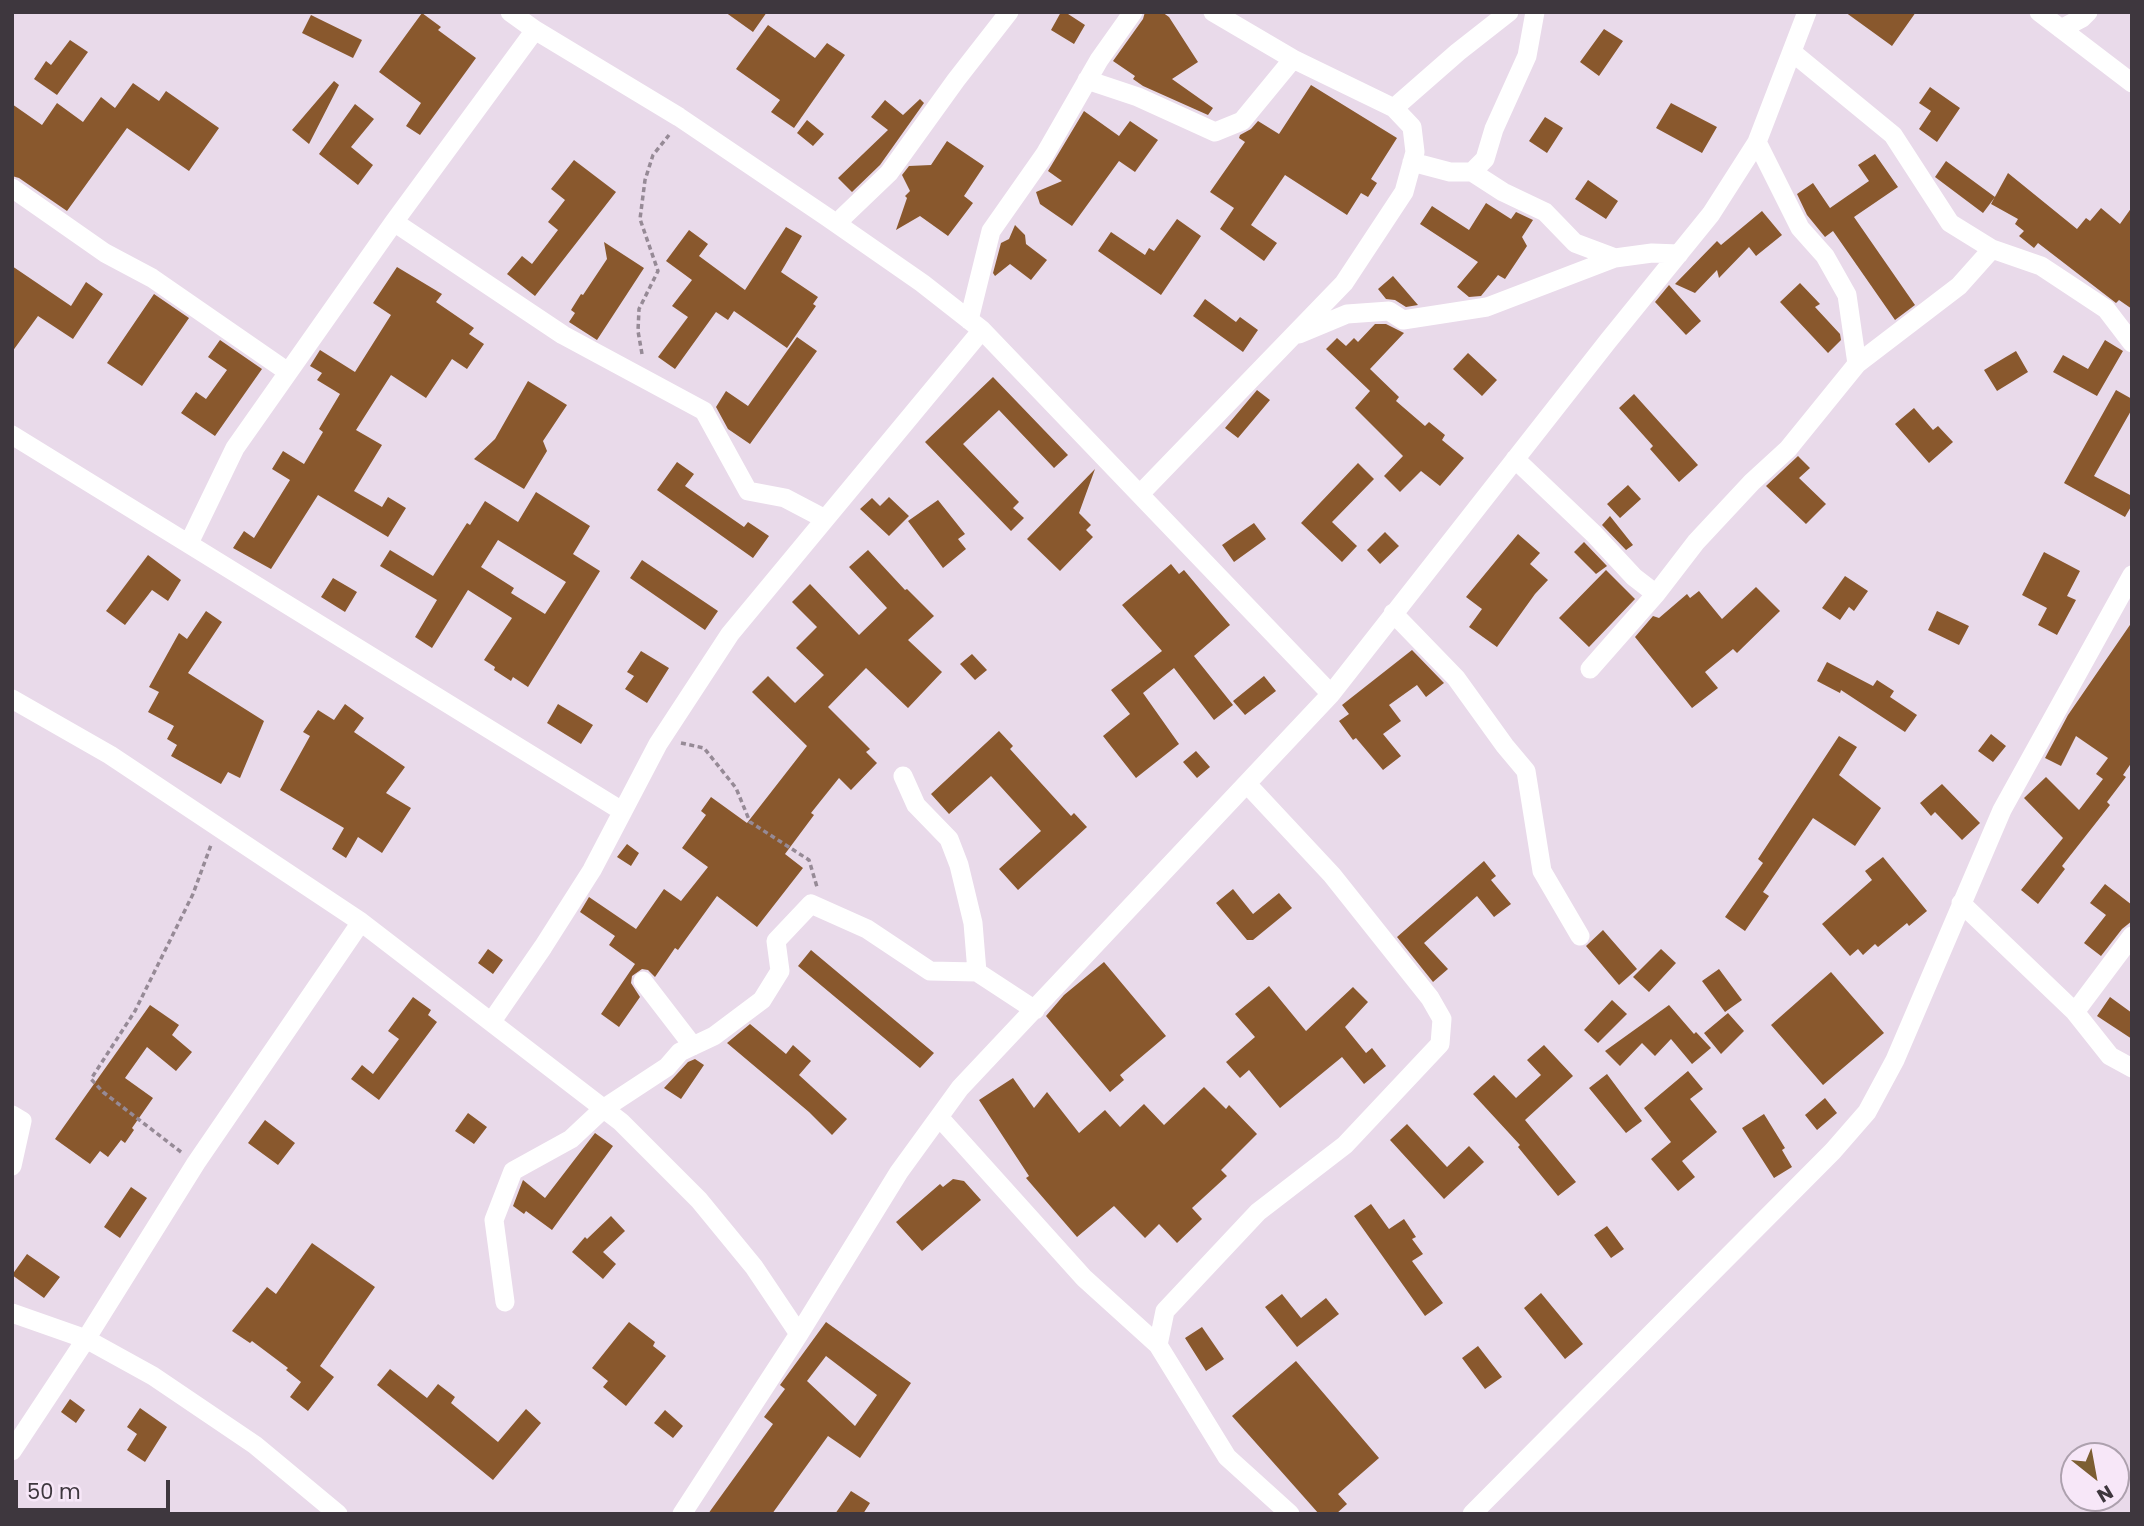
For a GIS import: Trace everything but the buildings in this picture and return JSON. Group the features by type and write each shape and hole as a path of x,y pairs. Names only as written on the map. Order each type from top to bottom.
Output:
{"street":[{"path":"510,12 679,117 841,226 976,325 1331,694"},
{"path":"841,226 843,217 889,173 1009,12"},
{"path":"492,1021 585,881 662,738 730,635 825,519 976,325 991,231 1045,154 1098,60 1133,12"},
{"path":"1140,494 1344,283 1404,192 1415,152 1412,127 1394,108 1293,59 1213,12"},
{"path":"1394,108 1509,12"},
{"path":"1472,172 1485,159 1494,130 1527,56 1535,12"},
{"path":"682,1514 799,1334 899,1172 960,1088 1331,694 1711,214 1757,142 1807,12"},
{"path":"2039,12 2132,83"},
{"path":"2061,29 2088,12"},
{"path":"189,543 234,448 394,222 535,30"},
{"path":"1792,52 1893,135 1950,223 1992,249 2041,266 2106,309 2132,343"},
{"path":"1087,80 1138,97 1215,132 1242,121 1293,59"},
{"path":"1757,142 1800,228 1825,256 1847,295 1857,364"},
{"path":"1412,162 1450,172 1472,172 1545,212 1575,243 1615,258"},
{"path":"12,188 105,253 152,278 288,372"},
{"path":"394,222 563,335 705,411 748,491 785,498 825,519"},
{"path":"1590,669 1656,594 1696,542 1752,482 1788,449 1857,364 1959,286 1992,249"},
{"path":"1291,337 1348,314 1389,311 1403,320 1487,307 1615,258 1651,253 1679,254"},
{"path":"12,435 622,811"},
{"path":"1515,459 1594,534 1633,577 1656,594"},
{"path":"1472,1514 1833,1152 1867,1112 1895,1060 2001,810 2132,575"},
{"path":"1393,613 1455,678 1526,771 1542,871 1580,936"},
{"path":"12,699 110,755 360,922 621,1122 699,1200 754,1266 799,1334"},
{"path":"903,776 916,805 949,839 959,865 973,923 977,972"},
{"path":"1158,1345 1166,1311 1258,1212 1345,1145 1440,1044 1442,1019 1430,998 1332,874 1247,784"},
{"path":"1961,903 2075,1012 2110,1056 2132,1068"},
{"path":"505,1302 494,1220 513,1171 570,1139 603,1109 667,1067 680,1052 714,1036 761,1000 780,971 776,942 811,904 867,929 930,971 977,972 1035,1010"},
{"path":"12,1451 196,1163 360,922"},
{"path":"2075,1012 2132,936"},
{"path":"643,981 693,1046"},
{"path":"12,1115 22,1121 12,1166"},
{"path":"939,1117 1084,1278 1158,1345 1227,1457 1290,1514"},
{"path":"13,1310 86,1339 153,1376 255,1445 338,1514"}],"path":[{"path":"641,377 639,309 657,271 640,219 645,180 653,155 668,137 679,117"},
{"path":"662,738 704,748 736,788 750,822 808,860 824,910"},
{"path":"196,1163 103,1092 90,1079 135,1012 192,894 217,826"}]}
